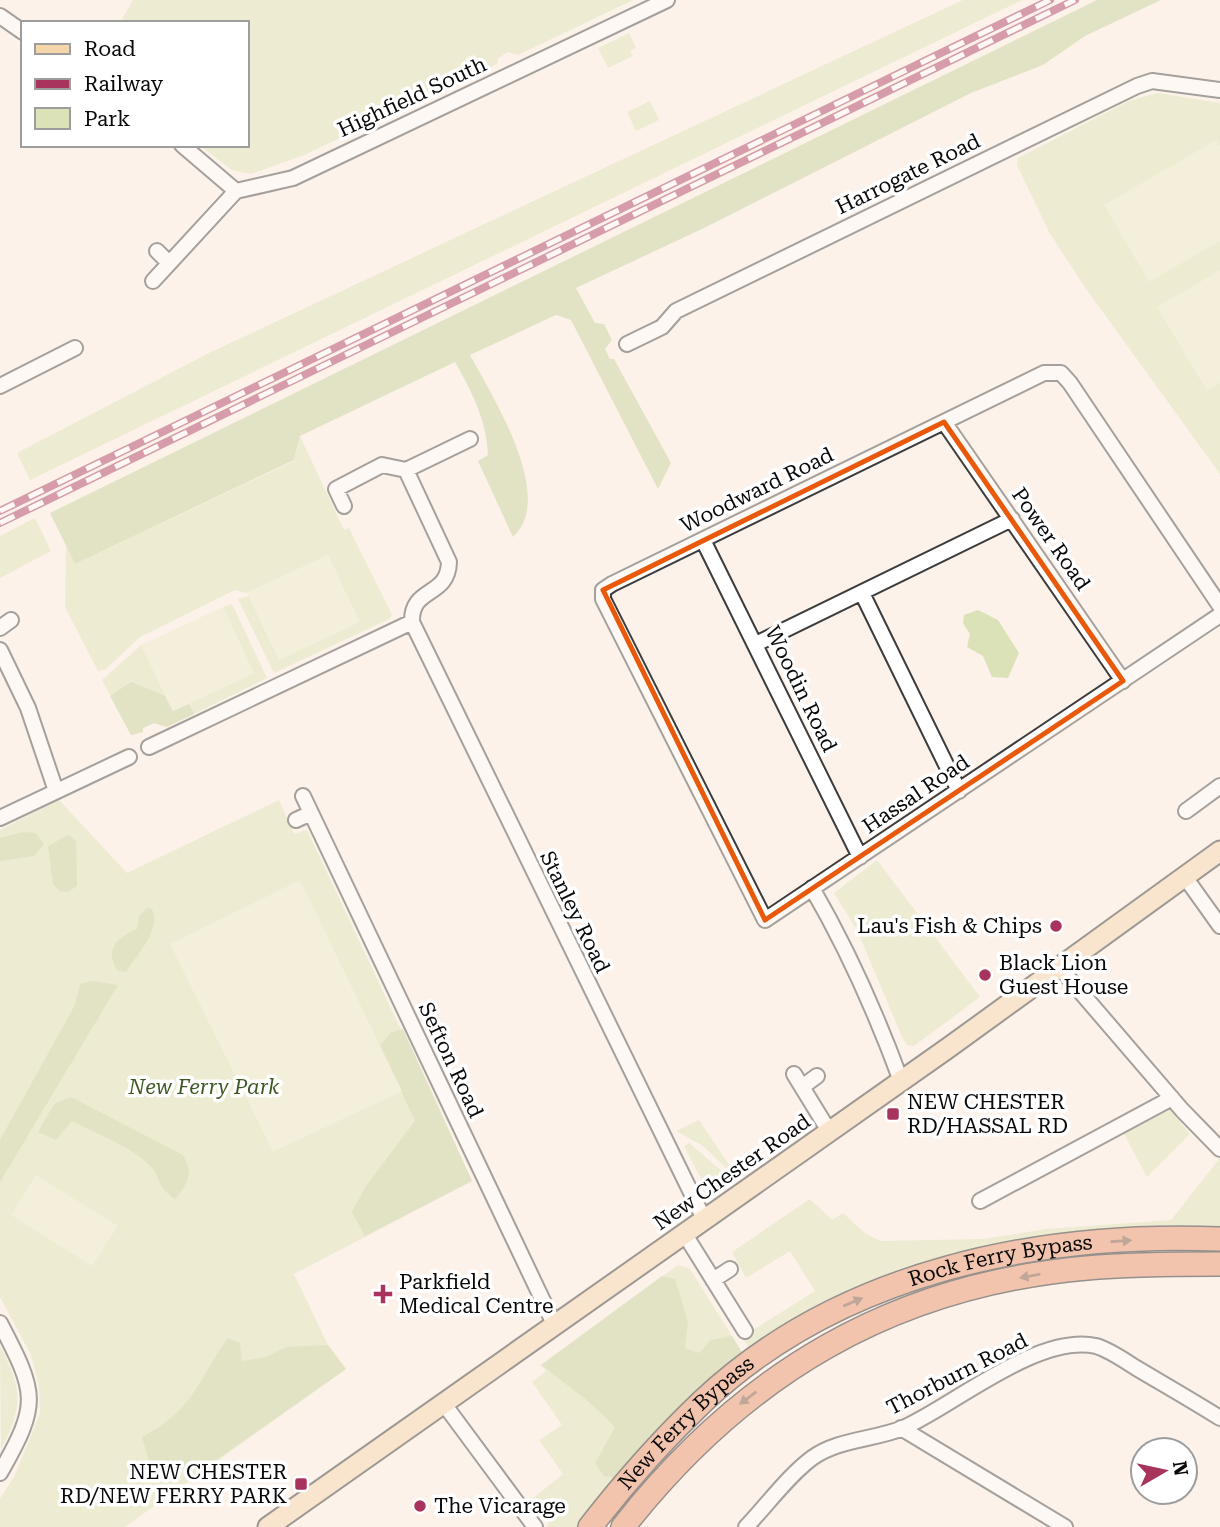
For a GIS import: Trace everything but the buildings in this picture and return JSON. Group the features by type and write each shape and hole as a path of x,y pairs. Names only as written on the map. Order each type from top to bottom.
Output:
{"highway":[{"name":"Rock Ferry Bypass","path":"793,1334 841,1307 906,1280 982,1258 1065,1245 1139,1239 1220,1239"},
{"name":"Rock Ferry Bypass","path":"804,1358 853,1329 952,1291 1036,1274 1087,1268 1220,1264"},
{"name":"New Ferry Bypass","path":"590,1527 621,1488 705,1399 793,1334"},
{"name":"New Ferry Bypass","path":"623,1527 705,1434 754,1393 804,1358"}],"main road":[{"name":"New Chester Road","path":"268,1527 901,1081 1220,851"}],"street":[{"name":"Highfield South","path":"236,191 293,177 667,0"},
{"path":"0,16 21,31"},
{"name":"Harrogate Road","path":"627,344 663,327 676,311 1137,86 1152,81 1220,90"},
{"path":"153,281 236,191 184,147"},
{"path":"157,251 169,263"},
{"path":"0,386 75,348"},
{"name":"Woodward Road","path":"812,888 765,920 603,599 603,590 1044,373 1061,373 1220,606"},
{"name":"Power Road","path":"944,422 1123,681"},
{"path":"344,506 336,489 382,466 406,470 470,439"},
{"path":"149,747 412,622 412,610 419,598 439,587 448,577 449,562 406,470"},
{"path":"756,644 1012,519"},
{"name":"Woodin Road","path":"704,540 860,857"},
{"path":"862,593 959,791"},
{"name":"Hassal Road","path":"812,888 1220,615"},
{"name":"Stanley Road","path":"412,622 704,1219"},
{"path":"0,650 28,708 56,791"},
{"path":"0,818 128,757"},
{"path":"1186,811 1220,786"},
{"name":"Sefton Road","path":"303,796 554,1324"},
{"path":"296,820 311,813"},
{"path":"1185,877 1220,926"},
{"path":"812,888 845,945 876,1013 901,1081"},
{"path":"1059,968 1220,1149"},
{"path":"794,1074 830,1131"},
{"path":"802,1087 817,1076"},
{"path":"979,1201 1172,1098"},
{"path":"684,1233 745,1331"},
{"path":"713,1280 730,1269"},
{"path":"0,1323 17,1356 28,1385 31,1404 26,1426 0,1473"},
{"name":"Thorburn Road","path":"746,1527 811,1458 901,1428 1007,1368 1034,1357 1085,1345 1106,1350 1220,1418"},
{"path":"444,1404 535,1527"},
{"path":"901,1428 1065,1527"}],"highlighted area":[{"path":"944,422 1123,681 765,920 603,590"}],"green space":[{"path":"133,0 633,0 518,55 508,52 498,58 497,64 304,155 251,174 232,170 202,147 248,147 248,21 121,21"},
{"path":"963,0 1022,0 30,480 17,453 207,354"},
{"path":"1097,0 1161,0 1085,36 1043,65 971,93 704,228 576,288 595,323 604,324 612,340 605,349 610,359 614,359 671,463 658,489 571,320 556,315 470,355 504,419 524,472 528,497 525,519 513,537 478,461 488,455 485,430 472,395 455,362 300,436 294,460 75,564 50,513"},
{"path":"629,33 636,48 630,51 633,56 608,68 598,48"},
{"path":"1158,93 1220,103 1220,474 1084,286 1049,232 1017,165 1018,158 1129,101"},
{"path":"650,101 659,120 636,131 627,112"},
{"path":"1216,140 1220,146 1220,241 1149,282 1104,205"},
{"path":"1220,270 1220,383 1207,391 1157,307"},
{"path":"300,436 344,530 349,528 392,615 389,619 274,673 238,599 249,596 279,660 359,622 328,555 247,593 235,590 140,637 106,669 98,671 65,607 66,546 75,564 294,461"},
{"path":"35,518 51,551 0,578 0,536"},
{"path":"328,555 360,622 279,660 247,593"},
{"path":"232,604 267,678 167,727 154,723 143,728 143,732 131,735 102,680 141,645 173,711 253,673 223,607"},
{"path":"223,607 254,673 173,711 141,645"},
{"path":"978,610 998,620 1019,653 1008,678 992,677 983,656 967,647 970,634 963,623 964,615"},
{"path":"131,682 165,696 173,711 189,704 194,714 167,727 154,723 143,728 143,732 131,735 110,696"},
{"name":"New Ferry Park","path":"59,800 127,873 279,800 294,834 307,830 472,1181 294,1274 328,1345 346,1369 125,1527 0,1527 0,1499 15,1475 40,1413 39,1386 31,1355 0,1297 0,830"},
{"path":"23,832 36,833 44,844 34,856 0,861 0,838"},
{"path":"68,835 76,841 77,886 68,892 60,891 53,884 48,846"},
{"path":"877,860 980,997 914,1046 907,1045 902,1037 857,930 834,893"},
{"path":"300,880 402,1091 273,1152 170,944"},
{"path":"147,908 152,909 154,917 151,934 126,972 117,970 112,956 115,945 137,929 139,916"},
{"path":"92,981 118,985 0,1182 0,1140 75,1005 80,984"},
{"path":"403,1029 472,1181 365,1236 352,1212 366,1186 415,1121 380,1046 390,1033"},
{"path":"71,1097 183,1155 189,1173 175,1199 163,1188 146,1162 127,1148 103,1136 72,1121 56,1140 38,1132 54,1104"},
{"path":"1170,1110 1190,1134 1147,1177 1124,1134"},
{"path":"699,1120 734,1172 703,1146 676,1131"},
{"path":"689,1143 723,1172 724,1178 707,1190 684,1146"},
{"path":"1220,1158 1220,1230 1173,1229 1079,1234 986,1248 896,1274 852,1292 750,1350 742,1337 815,1291 790,1251 746,1278 732,1252 810,1199 832,1220 843,1213 865,1233 880,1241 983,1239 1047,1229 1171,1220"},
{"path":"36,1175 118,1226 92,1266 11,1215"},
{"path":"678,1265 690,1269 745,1357 581,1527 547,1527 550,1519 547,1513 536,1512 531,1500 563,1474 539,1440 562,1425 532,1382 546,1371 541,1365"},
{"path":"662,1276 675,1279 688,1322 685,1348 699,1353 711,1340 732,1336 745,1357 619,1479 604,1476 595,1463 615,1427 588,1401 541,1365"},
{"path":"228,1338 240,1343 242,1361 263,1358 287,1347 328,1345 346,1369 199,1472 188,1466 167,1474 152,1472 142,1437 184,1406"},
{"path":"0,1346 13,1375 17,1398 13,1421 1,1450"}],"railway":[{"path":"0,511 1050,0"},
{"path":"0,523 1075,0"}],"place":[{"name":"Lau's Fish & Chips","path":"1056,926"},
{"name":"Black Lion Guest House","path":"985,975"},
{"name":"NEW CHESTER RD/HASSAL RD","path":"893,1114"},
{"name":"Parkfield Medical Centre","path":"383,1294"},
{"name":"NEW CHESTER RD/NEW FERRY PARK","path":"301,1484"},
{"name":"The Vicarage","path":"420,1506"}]}
